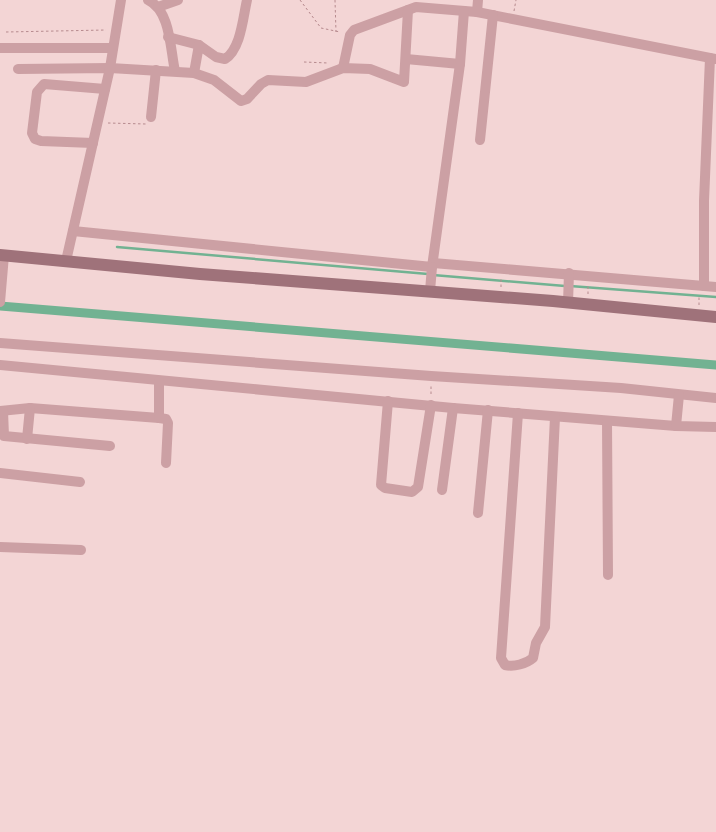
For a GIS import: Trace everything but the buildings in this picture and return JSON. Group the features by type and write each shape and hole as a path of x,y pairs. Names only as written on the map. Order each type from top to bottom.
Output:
{"street":[{"path":"66,261 110,68 121,0"},
{"path":"148,0 158,7 163,16 175,71"},
{"path":"158,7 178,0"},
{"path":"168,37 199,45 219,58 228,57 238,39 247,0"},
{"path":"477,12 478,0"},
{"path":"18,69 110,68 194,72 214,80 241,101 250,97 261,84 268,80 306,82 343,66 370,69 402,82 405,79 413,6"},
{"path":"343,66 351,33 362,26 413,6 477,12 713,59 704,201 704,286"},
{"path":"430,291 460,64 464,11"},
{"path":"480,140 493,15"},
{"path":"194,72 199,45"},
{"path":"0,48 113,48"},
{"path":"406,59 460,64"},
{"path":"151,117 156,70"},
{"path":"93,142 41,142 34,139 32,134 37,92 44,84 105,89"},
{"path":"73,231 432,265 716,287"},
{"path":"0,302 2,255 200,274 430,291 568,298 716,317"},
{"path":"568,298 569,276"},
{"path":"0,343 560,384 716,398"},
{"path":"0,365 159,381 431,403 453,408 555,417 716,427"},
{"path":"158,418 159,381"},
{"path":"676,426 679,394"},
{"path":"388,401 381,485 386,488 412,492 418,487 431,403"},
{"path":"27,439 30,408"},
{"path":"110,446 4,436 2,411 30,408 166,419 168,423 166,463"},
{"path":"442,490 453,408"},
{"path":"478,513 488,410"},
{"path":"518,413 501,658 505,665 509,666 522,664 533,658 536,643 545,628 555,417"},
{"path":"607,421 608,575"},
{"path":"0,473 80,482"},
{"path":"0,547 81,550"}],"path":[{"path":"300,0 320,28 351,33"},
{"path":"335,0 336,32"},
{"path":"6,32 116,29"},
{"path":"304,62 343,66"},
{"path":"97,122 144,125 148,123 151,117"},
{"path":"588,295 589,282"},
{"path":"431,386 431,403"}],"waterway":[{"path":"117,247 428,274"},
{"path":"433,275 565,286"},
{"path":"570,286 716,297"},
{"path":"0,306 716,365"}]}
